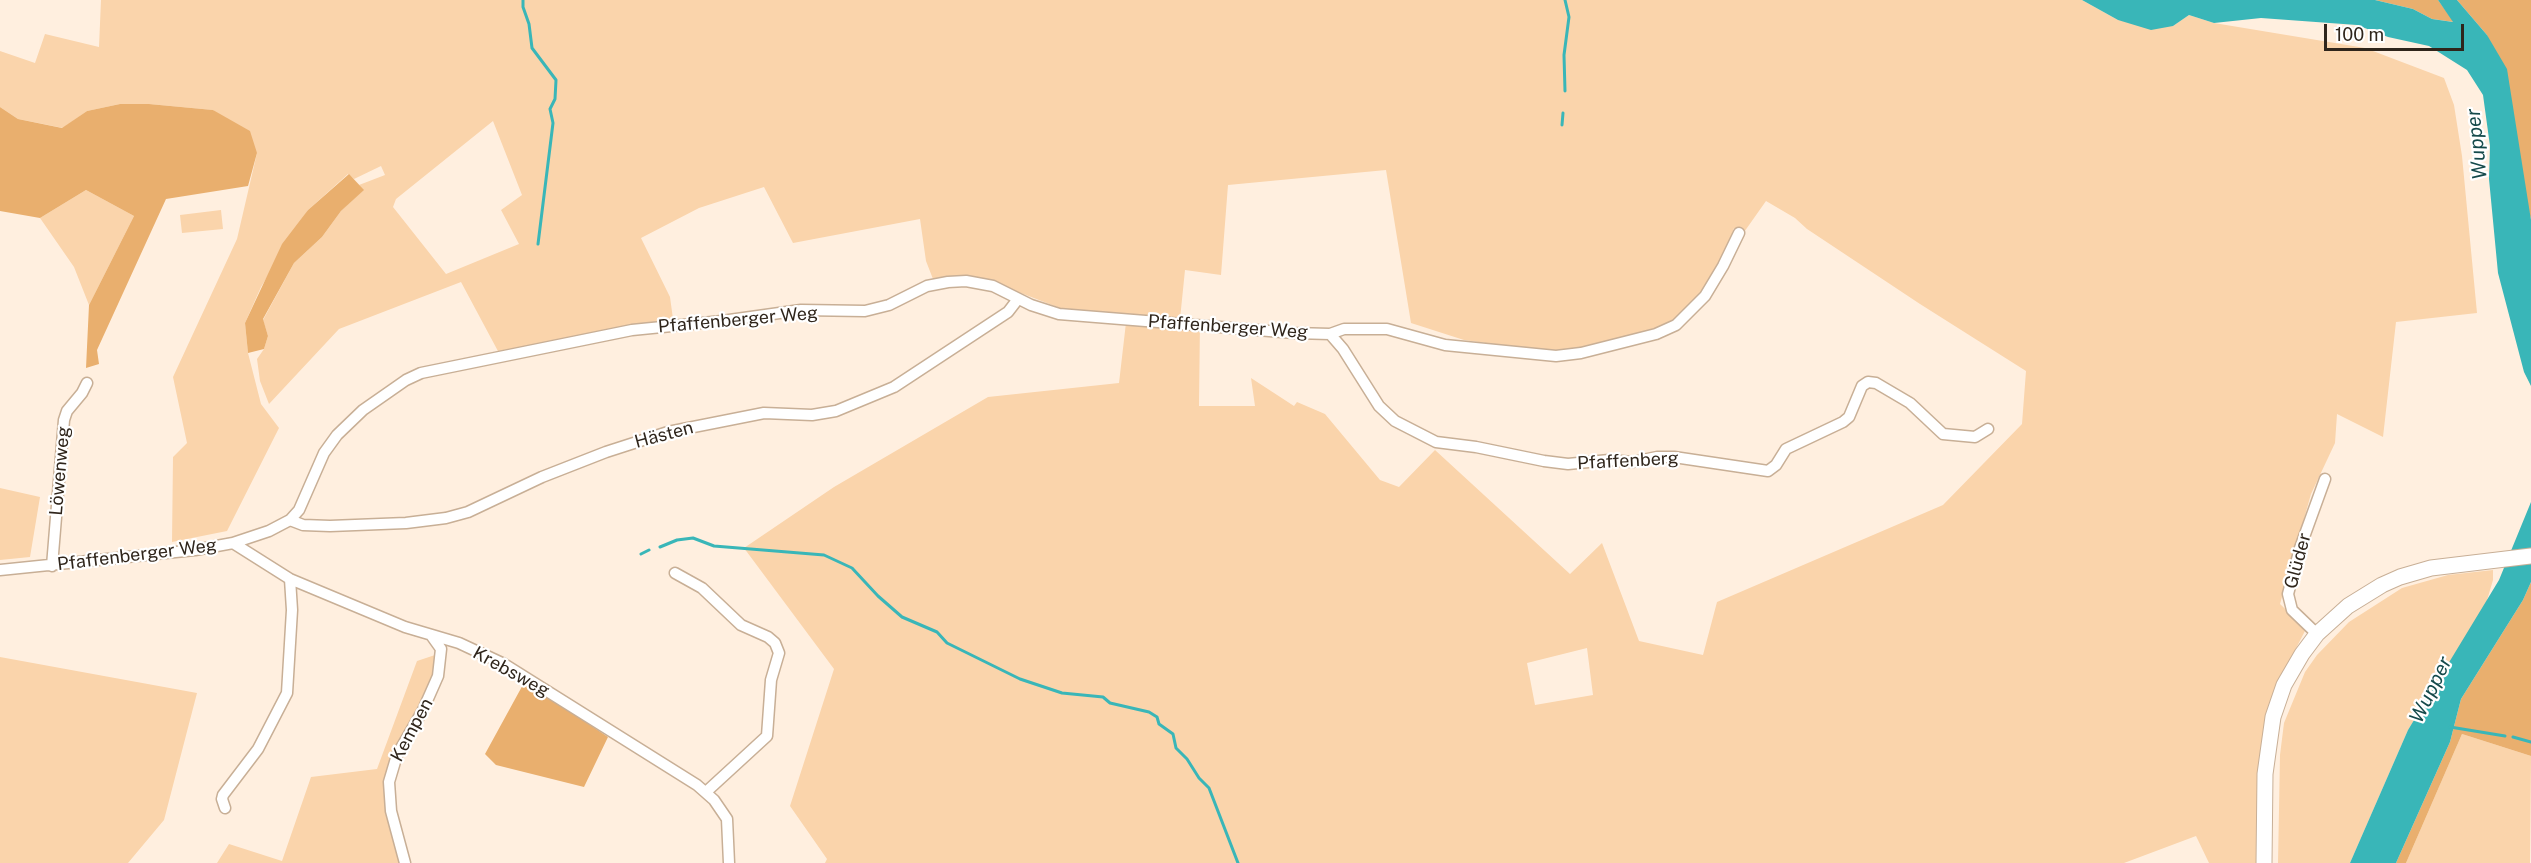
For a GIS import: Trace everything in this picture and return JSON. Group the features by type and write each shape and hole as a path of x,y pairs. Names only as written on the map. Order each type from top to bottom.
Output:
{"main road":[{"path":"2264,863 2265,774 2273,717 2289,676 2317,634 2348,606 2382,585 2413,573 2453,565 2531,556"}],"street":[{"name":"Pfaffenberger Weg","path":"0,570 195,550 233,543 269,531 290,520 303,503 320,459 332,440 363,410 415,375 632,330 801,310 849,313 872,310 889,305 922,288 948,282 985,284 1059,314 1330,334 1344,328 1387,329 1438,344 1556,356 1645,337 1676,325 1705,296 1719,274 1739,233"},
{"name":"Hästen","path":"290,520 303,525 330,526 406,523 446,518 468,512 531,482 606,452 669,432 764,413 812,415 836,411 894,387 1008,312 1018,298"},
{"name":"Pfaffenberg","path":"1330,334 1379,406 1400,424 1436,442 1476,447 1544,461 1568,464 1609,460 1633,462 1657,457 1674,457 1768,471 1773,469 1786,449 1849,417 1862,386 1868,382 1876,383 1910,403 1943,434 1975,437 1988,429"},
{"name":"Löwenweg","path":"52,566 63,420 87,383"},
{"name":"Glüder","path":"2317,634 2292,610 2288,594 2300,548 2325,479"},
{"name":"Krebsweg","path":"233,543 290,579 405,627 465,646 515,670 599,726 636,746 706,792 725,814 728,822 729,863"},
{"path":"675,573 702,588 741,625 771,639 779,653 771,680 767,736 706,792"},
{"path":"225,808 222,800 224,795 258,749 287,693 292,610 290,579"},
{"name":"Kempen","path":"405,863 391,811 389,782 397,755 423,710 438,676 441,649 430,635"}],"shaded area":[{"path":"101,0 2082,0 2118,20 2173,26 2189,15 2214,23 2365,48 2444,78 2454,105 2462,156 2477,313 2396,322 2383,437 2337,414 2335,443 2311,494 2280,604 2306,629 2278,683 2258,863 2209,863 2196,836 2124,863 825,863 827,859 790,806 834,669 744,548 834,487 988,397 1119,383 1127,314 1065,310 1000,285 950,277 933,279 926,261 920,219 793,243 764,187 699,208 641,238 670,297 673,319 609,329 499,353 461,282 339,329 269,404 260,381 257,359 264,349 268,336 263,320 294,263 322,237 341,211 363,190 359,185 385,175 381,166 354,179 348,174 308,210 261,287 245,323 248,353 261,404 279,428 227,531 172,542 173,457 187,443 173,377 237,239 257,153 213,110 149,104 120,104 87,111 63,128 18,119 0,107 0,51 35,63 45,34 99,47","holes":["493,121 522,195 501,210 519,244 446,274 393,207 396,199","1386,170 1411,323 1464,340 1557,353 1631,338 1673,324 1701,297 1721,265 1734,228 1742,235 1766,201 1795,218 1807,229 1920,304 2026,371 2022,424 1943,505 1717,602 1703,655 1639,641 1602,543 1570,574 1435,450 1399,487 1380,480 1325,414 1297,402 1294,406 1251,378 1255,406 1199,406 1200,321 1180,319 1185,270 1221,275 1228,185","1587,648 1593,695 1535,705 1527,663"]},
{"path":"2375,0 2438,0 2454,22 2432,19 2413,9"},
{"path":"2457,0 2531,0 2531,220 2487,35"},
{"path":"120,104 149,104 213,110 250,131 257,153 248,186 166,199 97,350 99,364 86,368 89,305 134,216 86,190 40,218 0,211 0,107 18,119 62,128 87,111"},
{"path":"349,174 364,190 341,211 322,237 294,263 263,319 268,336 264,349 248,353 245,323 282,244 308,210"},
{"path":"86,190 134,216 89,305 74,267 40,218"},
{"path":"221,210 223,229 182,233 180,215"},
{"path":"0,488 40,497 30,557 0,560"},
{"path":"2493,570 2493,580 2485,607 2408,730 2350,863 2278,863 2280,755 2284,723 2305,672 2317,655 2349,622 2402,588 2448,575"},
{"path":"2531,582 2531,756 2462,734 2406,863 2396,863 2450,742 2461,699 2523,600"},
{"path":"438,654 435,673 386,778 385,813 403,863 217,863 229,844 282,861 311,777 377,769 417,661"},
{"path":"0,657 197,693 164,820 128,863 0,863"},
{"path":"525,681 608,737 584,787 496,765 485,754"},
{"path":"2462,734 2531,756 2530,863 2406,863"}],"water":[{"path":"2082,0 2375,0 2413,9 2432,19 2453,22 2438,0 2457,0 2487,35 2507,69 2531,220 2531,386 2524,372 2498,273 2489,179 2490,146 2483,95 2467,70 2429,46 2388,37 2357,25 2261,18 2214,23 2189,15 2173,26 2151,30 2118,20"},
{"path":"2531,502 2531,582 2523,600 2461,699 2450,742 2396,863 2350,863 2408,730 2499,580"}],"waterway":[{"path":"523,0 532,48 556,80 555,99 550,109 553,123 538,244"},
{"path":"1565,0 1569,17 1564,55 1565,91"},
{"path":"1562,125 1563,113"},
{"path":"660,547 677,540 693,538 714,546 824,555 852,568 902,617 937,632 947,643 1020,679 1062,693 1103,697 1110,703 1149,712 1157,717 1159,724 1173,734 1176,748 1209,788 1238,863"},
{"path":"641,554 649,550"},
{"path":"2450,727 2505,736"},
{"path":"2513,737 2531,742"}],"water label":[{"name":"Wupper","path":"2477,144"},
{"name":"Wupper","path":"2431,690"}]}
